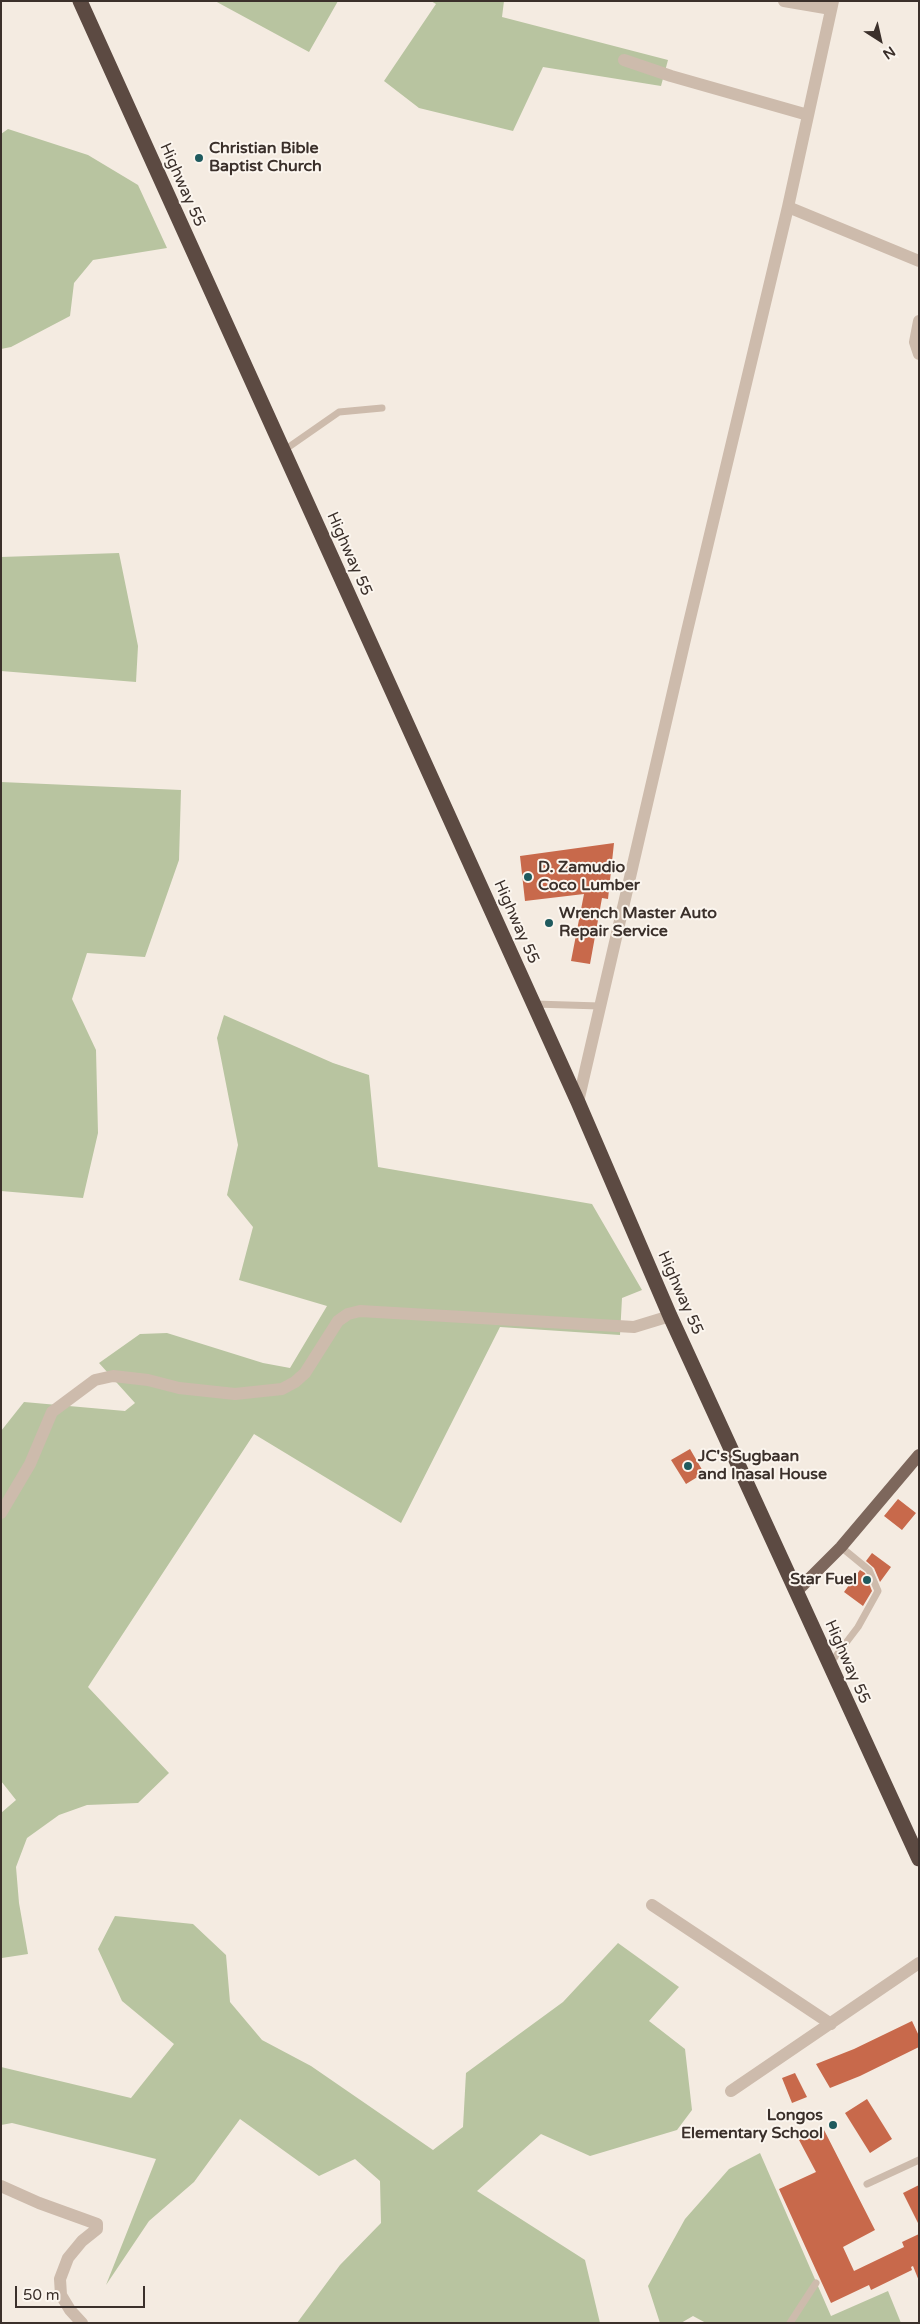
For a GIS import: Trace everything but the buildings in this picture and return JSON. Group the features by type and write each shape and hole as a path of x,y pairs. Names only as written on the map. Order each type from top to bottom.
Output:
{"highway":[{"name":"Highway 55","path":"80,1 578,1102 670,1316 919,1859"}],"main road":[{"path":"796,1592 841,1547 919,1455"}],"street":[{"path":"578,1102 788,207 832,5 784,1"},
{"path":"624,60 671,76 808,115"},
{"path":"788,207 919,261"},
{"path":"919,321 915,342 919,354"},
{"path":"1,1513 30,1464 52,1412 95,1380 113,1376 148,1380 179,1388 235,1394 282,1389 305,1373 338,1321 348,1314 360,1311 634,1327 670,1316"},
{"path":"652,1905 831,2024"},
{"path":"731,2092 919,1964"},
{"path":"1,2186 39,2203 97,2224 97,2230 82,2241 68,2258 60,2279 61,2295 70,2310 82,2323"}],"lane":[{"path":"283,450 339,412 382,408"},
{"path":"534,1004 600,1006"},
{"path":"829,1665 858,1628 878,1592 869,1570 841,1547"},
{"path":"867,2184 919,2160"},
{"path":"790,2323 816,2283"}],"green space":[{"path":"215,1 338,1 309,52"},
{"path":"431,1 504,1 502,17 668,60 661,86 543,67 513,131 419,108 384,81 436,4"},
{"path":"8,129 88,155 138,185 167,248 93,260 74,283 70,316 11,347 1,349 1,134"},
{"path":"119,553 138,646 136,682 1,671 1,557"},
{"path":"1,782 181,790 179,860 145,957 87,953 72,999 96,1050 98,1133 83,1198 1,1191"},
{"path":"224,1015 333,1063 369,1075 378,1167 592,1204 642,1290 622,1298 620,1335 500,1327 401,1523 254,1434 88,1687 169,1773 138,1803 87,1805 59,1815 27,1838 16,1867 19,1903 28,1954 2,1958 1,1813 16,1800 1,1781 1,1431 24,1402 125,1411 135,1403 99,1363 140,1334 167,1333 263,1363 290,1368 327,1306 239,1280 253,1227 227,1195 238,1145 217,1038"},
{"path":"115,1916 193,1924 226,1955 230,2002 262,2040 311,2066 433,2150 463,2127 466,2073 563,2002 618,1943 679,1987 649,2021 685,2049 692,2110 677,2130 590,2156 541,2134 477,2191 585,2260 600,2323 297,2323 340,2265 381,2223 380,2181 355,2159 319,2176 240,2119 194,2182 149,2221 106,2285 156,2159 12,2123 1,2125 1,2067 131,2098 174,2044 122,2001 98,1949"},
{"path":"760,2153 831,2316 888,2291 901,2323 706,2323 693,2316 681,2323 660,2323 648,2286 685,2219 729,2169"}],"place":[{"name":"Christian Bible Baptist Church","path":"199,158"},
{"name":"D. Zamudio Coco Lumber","path":"528,877"},
{"name":"Wrench Master Auto Repair Service","path":"549,923"},
{"name":"JC's Sugbaan and Inasal House","path":"688,1466"},
{"name":"Star Fuel","path":"867,1580"},
{"name":"Longos Elementary School","path":"833,2125"}]}
